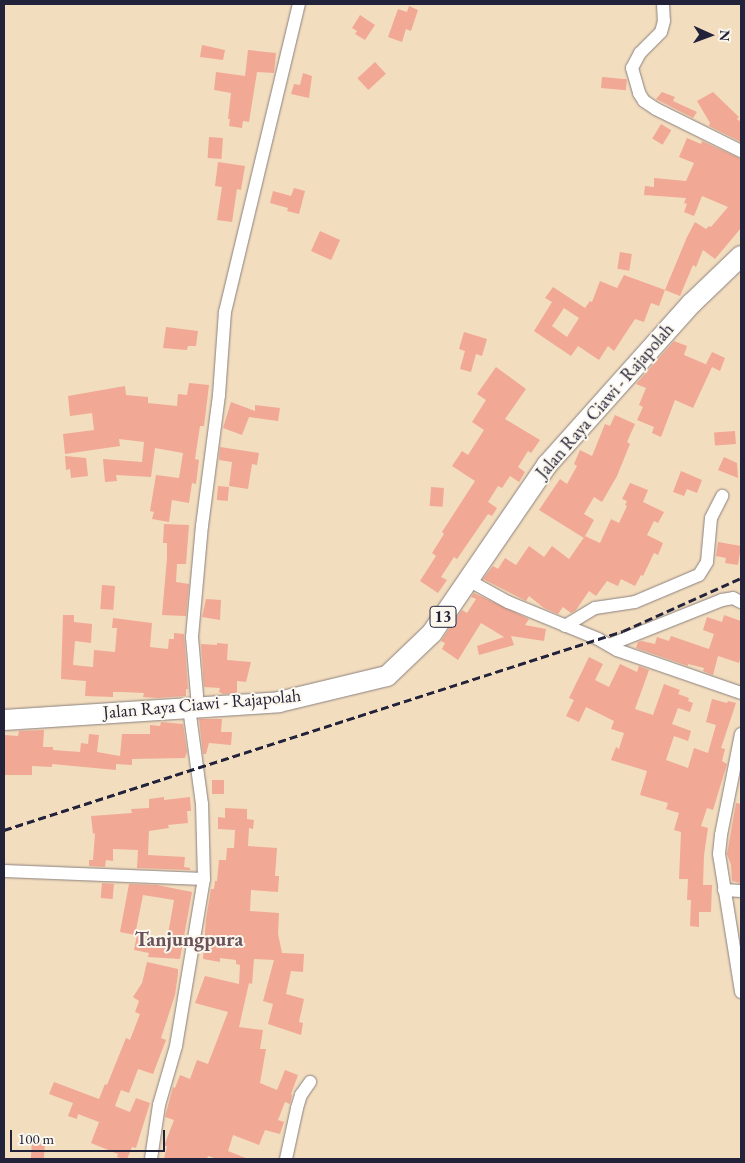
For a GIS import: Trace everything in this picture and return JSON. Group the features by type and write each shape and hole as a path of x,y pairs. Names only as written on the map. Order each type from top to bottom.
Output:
{"highway":[{"name":"Jalan Raya Ciawi - Rajapolah","path":"4,720 279,702 387,676 432,633 547,465 692,303 741,256"}],"street":[{"path":"151,1159 159,1105 176,1046 204,879 202,804 194,708 192,638 202,526 220,395 225,312 299,4"},
{"path":"663,4 664,21 661,32 640,53 632,68 639,94 644,101 656,109 741,151"},
{"path":"565,626 595,608 635,602 700,576 707,562 711,518 722,496"},
{"path":"468,580 508,602 609,646 741,693"},
{"path":"609,646 722,600 733,598 741,602"},
{"path":"741,734 739,760 720,835 719,854 724,890 736,932 741,992"},
{"path":"4,871 204,879"},
{"path":"724,890 741,891"},
{"path":"286,1159 301,1095 310,1082"}],"building":[{"path":"409,6 418,10 411,31 406,29 402,42 388,37 398,9 407,12"},
{"path":"360,15 375,25 365,40 355,34 357,31 352,28"},
{"path":"202,45 225,50 223,60 200,57"},
{"path":"248,50 276,53 274,73 257,72 249,122 243,121 242,128 229,126 231,93 214,90 216,72 245,76"},
{"path":"375,62 386,74 368,90 357,78"},
{"path":"303,73 312,76 309,98 291,94 294,84 300,85"},
{"path":"602,77 627,79 626,90 601,88"},
{"path":"662,92 675,97 673,101 697,112 693,118 656,99"},
{"path":"713,92 739,117 737,119 741,122 741,142 709,126 710,123 697,101"},
{"path":"661,124 671,130 663,145 652,139"},
{"path":"209,137 223,138 222,159 208,158"},
{"path":"687,138 701,144 702,141 741,159 741,228 715,259 703,250 696,267 693,265 680,296 665,290 695,222 706,229 709,226 711,227 728,207 702,196 694,216 684,212 687,204 684,203 686,198 644,195 645,186 654,187 654,178 686,181 694,163 679,157"},
{"path":"218,162 245,166 241,190 237,189 232,222 217,220 222,187 215,186"},
{"path":"294,188 305,191 299,214 287,211 288,208 270,203 273,191 291,196"},
{"path":"320,231 340,240 331,260 311,251"},
{"path":"620,252 632,254 629,271 617,269"},
{"path":"624,275 665,290 659,306 651,303 644,322 635,319 614,351 608,346 599,360 578,346 571,356 534,331 552,302 545,298 553,287 585,308 590,301 592,302 600,281 617,288","holes":["564,308 579,318 567,337 552,326"]},
{"path":"166,327 198,331 196,346 188,346 187,350 163,348"},
{"path":"464,332 487,339 482,356 476,354 471,372 460,369 465,351 459,349"},
{"path":"674,341 687,346 684,355 710,366 706,364 712,352 725,358 720,371 712,367 693,408 675,400 661,437 652,433 654,427 637,420 643,407 639,405 646,388 636,384"},
{"path":"496,367 526,389 505,419 540,440 531,453 528,451 518,467 525,472 519,482 510,476 502,488 498,486 488,502 497,508 492,516 488,514 457,559 454,557 441,577 447,580 438,593 420,581 436,556 432,553 444,534 442,532 475,481 452,466 462,451 468,455 484,430 472,422 486,400 477,394"},
{"path":"189,383 209,385 204,426 200,426 195,459 199,460 196,484 192,483 189,503 172,500 169,522 152,519 154,512 150,511 156,475 179,478 183,453 155,448 151,477 116,475 117,481 105,482 103,459 142,462 144,442 119,439 120,446 65,454 63,434 94,430 92,413 70,416 68,396 125,386 126,395 148,397 148,403 177,406 178,394 187,395"},
{"path":"231,402 255,411 255,405 280,408 278,421 249,417 242,435 223,428"},
{"path":"615,415 635,424 627,442 630,444 617,476 602,502 594,497 584,514 594,520 584,538 539,510 560,479 567,484 577,466 574,464 580,450 592,456 605,424 610,426"},
{"path":"735,431 736,444 715,445 714,432"},
{"path":"220,447 259,453 257,465 252,464 248,489 229,486 232,462 219,460"},
{"path":"65,456 86,458 88,476 71,478 70,469 66,470"},
{"path":"724,457 737,463 738,478 718,470"},
{"path":"681,471 702,480 697,493 687,489 684,496 673,492"},
{"path":"630,483 648,490 643,502 664,512 658,523 654,521 647,535 663,543 658,555 654,553 643,576 641,575 635,586 621,579 618,586 607,581 596,596 589,591 576,610 571,613 563,607 558,614 544,608 529,596 526,601 483,579 493,566 498,569 505,558 516,565 529,546 544,557 552,546 569,559 585,536 600,543 611,519 619,523 627,506 625,505 627,501 622,499"},
{"path":"218,486 229,487 228,501 217,500"},
{"path":"431,487 444,488 443,507 430,506"},
{"path":"164,524 189,525 186,564 177,564 176,582 189,584 186,616 162,615 167,558 167,543 163,543"},
{"path":"718,542 741,546 738,565 725,563 726,558 716,556"},
{"path":"102,585 115,586 113,610 100,609"},
{"path":"474,593 529,619 525,625 546,629 544,641 511,636 514,645 479,655 477,646 504,637 481,623 458,660 442,649 445,643 441,641 462,610 467,613 476,599 471,597"},
{"path":"206,599 221,600 220,620 202,617"},
{"path":"63,615 74,615 74,622 92,624 91,643 75,641 73,665 93,667 94,650 115,652 117,628 112,628 113,618 152,623 150,647 168,649 169,639 174,639 174,633 184,634 188,689 186,689 186,696 157,698 143,697 144,693 113,692 113,697 85,696 86,681 61,679"},
{"path":"724,615 741,621 741,656 739,663 718,656 713,675 703,671 704,668 688,664 688,666 636,648 638,642 655,644 657,637 669,641 671,636 709,649 714,634 703,630 707,617 722,622"},
{"path":"217,643 228,644 227,660 251,662 246,682 237,681 237,693 223,694 219,692 220,688 204,687 201,644 217,645"},
{"path":"589,657 603,664 595,680 609,687 620,664 637,672 639,666 649,670 635,709 653,715 664,684 680,690 678,694 689,698 688,701 693,703 690,712 678,708 672,724 691,731 688,741 674,736 666,760 688,768 694,748 708,753 716,725 706,722 712,699 736,703 721,748 725,749 722,761 727,764 713,810 707,808 701,826 708,828 704,855 703,885 712,885 711,912 699,912 699,927 690,926 691,900 687,900 688,879 679,879 681,832 674,830 679,813 666,809 668,803 640,795 647,771 611,760 616,747 619,749 624,733 611,729 614,721 586,707 579,722 566,716 574,700 569,698"},
{"path":"199,719 222,719 221,732 232,732 231,745 209,743 206,754 203,754"},
{"path":"161,722 183,724 187,752 185,758 132,759 132,765 116,764 116,770 52,764 52,767 32,766 32,775 4,775 5,735 18,736 19,731 44,730 43,747 53,747 53,750 80,752 81,743 88,744 89,734 99,735 97,752 120,756 122,734 150,734 150,725 160,726"},
{"path":"212,780 224,780 224,794 212,794"},
{"path":"164,797 164,800 190,797 191,811 187,811 188,823 168,825 169,828 149,831 148,855 185,857 184,867 190,868 190,870 137,868 138,850 113,849 113,861 106,860 105,867 89,866 89,860 93,860 95,833 93,834 91,816 132,813 131,809 149,808 149,799"},
{"path":"736,803 741,804 741,883 732,881 731,865 727,854"},
{"path":"225,808 247,809 247,819 254,820 253,829 249,828 248,846 277,848 275,876 279,876 278,892 251,890 250,911 279,913 278,934 282,953 304,954 303,972 291,971 286,994 304,999 299,1022 303,1023 301,1035 268,1024 273,1004 263,1001 274,960 254,959 252,984 249,983 239,1027 263,1030 260,1049 266,1049 260,1083 277,1090 285,1070 298,1075 291,1094 290,1104 285,1102 278,1120 284,1122 280,1134 265,1130 259,1145 233,1135 228,1151 248,1159 217,1159 208,1156 207,1159 164,1159 167,1146 164,1146 174,1120 165,1117 173,1087 175,1088 180,1075 190,1079 197,1060 208,1064 228,1012 195,1003 205,976 239,984 240,965 236,964 236,960 220,958 220,962 203,959 206,919 211,889 214,889 215,881 217,881 219,860 226,860 227,848 234,848 235,830 218,829 218,817 225,818"},
{"path":"102,883 114,884 113,899 101,898"},
{"path":"129,884 157,885 192,892 180,959 148,957 149,953 134,950 137,935 167,940 174,900 143,895 135,935 120,932"},
{"path":"147,962 178,969 178,974 175,995 161,1038 166,1040 153,1074 138,1069 129,1093 121,1090 115,1106 130,1112 136,1098 150,1103 136,1148 132,1147 127,1159 124,1159 117,1157 118,1154 91,1143 99,1122 78,1114 77,1119 68,1116 73,1103 49,1094 54,1082 99,1099 105,1084 107,1085 126,1038 130,1040 140,1014 135,1012 139,1001 133,997 142,983"},
{"path":"32,1142 45,1143 44,1159 31,1158"}],"railway":[{"path":"4,830 623,631 741,578"}],"district":[{"name":"Tanjungpura","path":"189,939"}]}
